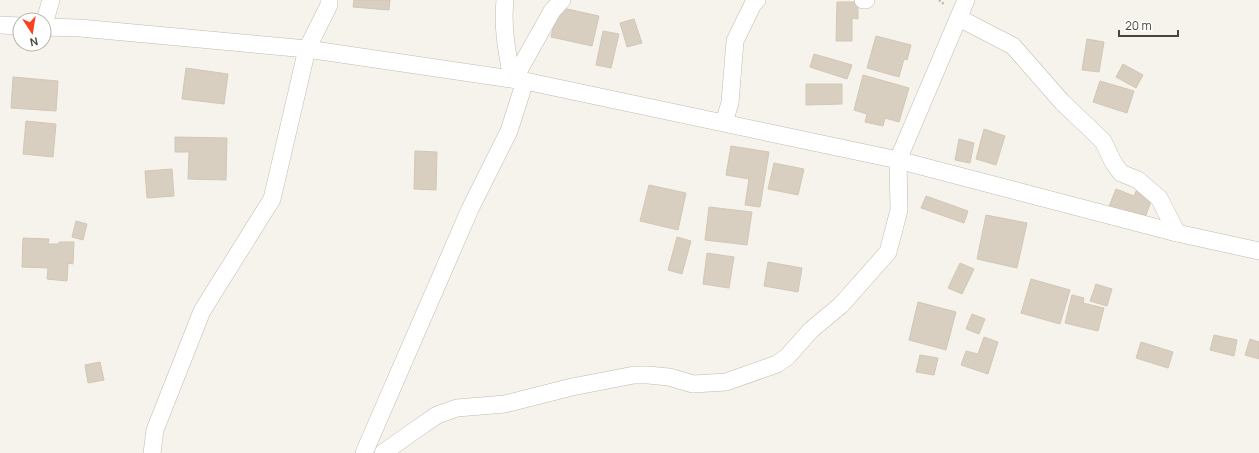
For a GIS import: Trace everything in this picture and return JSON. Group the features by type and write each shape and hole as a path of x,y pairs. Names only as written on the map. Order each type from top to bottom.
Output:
{"street":[{"path":"47,12 50,0"},
{"path":"152,453 155,430 202,311 272,199 307,49 329,5 329,0"},
{"path":"505,0 503,13 504,37 517,80"},
{"path":"364,453 470,209 509,131 517,80 552,12 562,0"},
{"path":"724,122 730,103 735,41 753,4 758,0"},
{"path":"383,453 410,432 438,415 457,408 505,404 572,387 634,375 669,377 693,384 726,382 777,364 787,357 811,330 841,305 888,252 899,210 898,160 966,0"},
{"path":"959,18 1012,46 1062,102 1103,141 1113,162 1121,173 1138,180 1159,198 1177,233"},
{"path":"0,25 12,26"},
{"path":"52,27 80,28 307,49 517,80 724,122 898,160 1177,233 1259,251"}],"building":[{"path":"354,0 390,0 389,10 353,7"},
{"path":"837,2 858,2 858,19 852,18 852,41 836,41"},
{"path":"558,7 599,16 592,46 551,37"},
{"path":"634,19 642,43 627,47 620,23"},
{"path":"603,31 619,34 611,68 596,65"},
{"path":"876,36 911,45 907,60 904,59 899,77 867,68"},
{"path":"1087,39 1104,42 1099,72 1082,70"},
{"path":"814,54 852,65 847,79 810,67"},
{"path":"1123,64 1143,75 1136,88 1116,77"},
{"path":"186,68 228,74 224,104 182,99"},
{"path":"863,75 909,88 899,122 885,118 883,126 865,122 867,114 854,110"},
{"path":"13,77 58,81 56,111 11,108"},
{"path":"1100,81 1134,91 1127,113 1093,102"},
{"path":"806,84 842,84 842,104 806,105"},
{"path":"26,121 56,124 53,157 23,154"},
{"path":"984,129 1005,136 996,165 976,159"},
{"path":"175,137 227,138 226,180 188,179 189,152 175,152"},
{"path":"959,139 974,143 970,163 955,160"},
{"path":"731,146 769,152 760,207 745,205 749,179 726,175"},
{"path":"415,151 437,152 436,190 414,189"},
{"path":"774,163 804,169 798,195 768,189"},
{"path":"172,169 174,196 147,198 145,171"},
{"path":"649,185 686,193 678,230 640,221"},
{"path":"1116,189 1134,196 1137,189 1153,196 1143,223 1108,209"},
{"path":"926,196 968,211 964,223 921,208"},
{"path":"709,207 752,212 747,245 705,240"},
{"path":"986,215 1027,223 1017,268 977,259"},
{"path":"76,221 87,224 83,240 72,237"},
{"path":"677,237 691,241 682,274 668,270"},
{"path":"23,238 49,239 48,244 74,242 73,264 68,263 67,281 47,279 48,268 22,267"},
{"path":"707,253 734,257 729,288 703,284"},
{"path":"768,262 802,268 798,292 764,286"},
{"path":"960,263 974,269 962,294 948,288"},
{"path":"1031,279 1070,290 1060,324 1021,313"},
{"path":"1096,284 1112,289 1107,306 1090,301"},
{"path":"1072,295 1084,298 1083,303 1104,308 1098,331 1065,323"},
{"path":"918,302 956,312 946,350 909,340"},
{"path":"972,314 985,319 979,334 966,329"},
{"path":"1214,335 1237,340 1234,356 1210,350"},
{"path":"984,337 998,342 988,374 961,365 966,351 978,354"},
{"path":"1250,339 1259,342 1259,359 1245,355"},
{"path":"1141,342 1173,352 1168,368 1136,358"},
{"path":"920,355 938,358 934,375 916,372"},
{"path":"100,362 104,380 88,383 85,365"}]}
